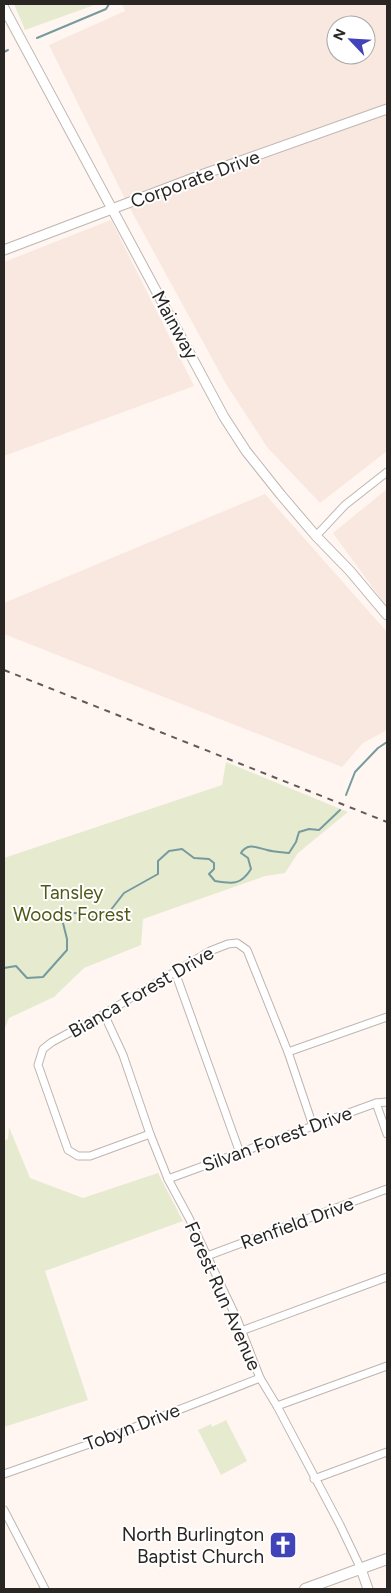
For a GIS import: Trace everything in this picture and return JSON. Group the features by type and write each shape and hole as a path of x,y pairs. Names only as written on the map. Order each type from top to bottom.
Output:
{"main road":[{"path":"305,1589 387,1559"}],"street":[{"name":"Mainway","path":"4,8 224,417 246,451 316,536 350,571 387,615"},
{"name":"Corporate Drive","path":"4,250 204,174 387,109"},
{"path":"316,536 345,505 387,472"},
{"name":"Bianca Forest Drive","path":"150,1134 90,1156 78,1156 68,1150 38,1065 43,1050 52,1042 104,1014 210,951 228,944 237,943 247,950 288,1052 313,1126"},
{"path":"175,972 240,1153"},
{"name":"Forest Run Avenue","path":"104,1014 123,1054 150,1134 168,1179 207,1256 260,1378 277,1406 361,1569"},
{"path":"288,1052 387,1017"},
{"name":"Silvan Forest Drive","path":"168,1179 376,1103 387,1102"},
{"path":"376,1103 387,1134"},
{"name":"Renfield Drive","path":"207,1256 387,1189"},
{"path":"241,1331 387,1277"},
{"path":"277,1406 387,1366"},
{"name":"Tobyn Drive","path":"4,1474 112,1436 260,1378"},
{"path":"314,1478 387,1452"},
{"path":"4,1510 45,1589"},
{"path":"361,1569 368,1589"}],"shaded area":[{"path":"122,4 387,4 387,451 320,503 267,447 226,384 127,203 49,45 125,11"},
{"path":"111,220 194,386 4,456 4,262"},
{"path":"387,489 387,607 333,533"},
{"path":"265,494 387,632 387,730 363,743 342,767 4,634 4,603"}],"green space":[{"path":"14,4 97,4 25,30"},
{"name":"Tansley Woods Forest","path":"226,762 348,812 298,853 285,873 265,876 143,919 141,945 84,968 54,997 9,1018 4,1030 4,858 222,785"},
{"path":"9,1127 30,1178 83,1198 158,1173 183,1221 45,1271 88,1400 4,1427 4,1141 8,1139"},
{"path":"226,1420 247,1461 221,1475 198,1430 211,1424 212,1427"}],"waterway":[{"path":"37,38 106,9 109,4"},
{"path":"4,52 8,50"},
{"path":"346,795 355,772 378,748 387,742"},
{"path":"4,968 16,966 27,978 43,977 67,950 67,939 62,919 74,913 96,918 110,911 124,893 158,874 158,861 169,851 182,849 194,858 209,859 214,863 214,869 209,874 215,881 236,882 244,878 251,869 248,858 241,853 244,850 253,847 289,853 296,842 299,832 309,829 319,830 340,810"}],"railway":[{"path":"4,670 387,822"}],"place":[{"name":"North Burlington Baptist Church","path":"283,1545"}]}
